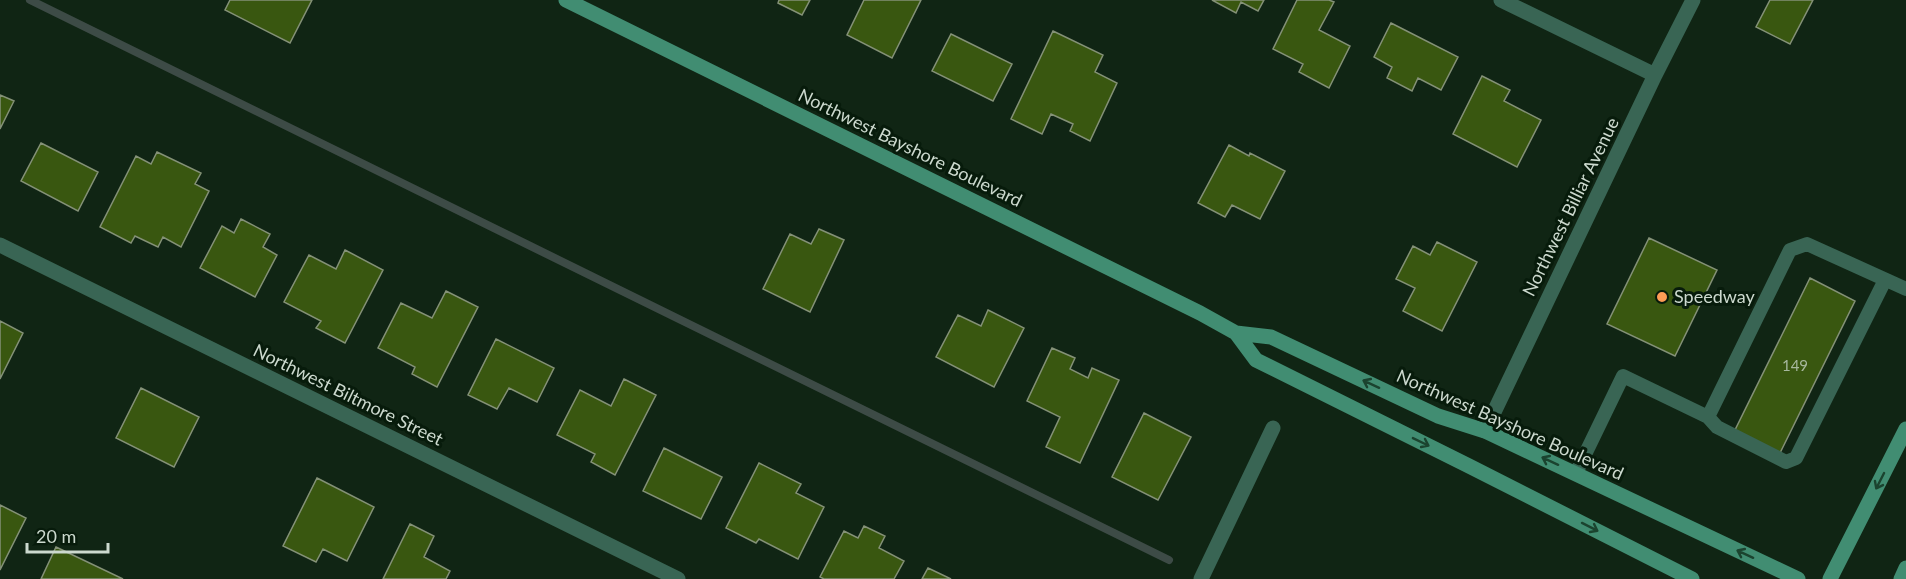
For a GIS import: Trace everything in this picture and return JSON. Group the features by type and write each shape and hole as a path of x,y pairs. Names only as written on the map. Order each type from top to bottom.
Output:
{"main road":[{"name":"Northwest Bayshore Boulevard","path":"566,0 1200,313 1236,333 1271,337 1438,416 1485,431 1798,579"},
{"name":"Northwest Bayshore Boulevard","path":"1236,333 1256,360 1692,579"},
{"path":"1830,579 1906,429"},
{"path":"1901,579 1906,568"}],"street":[{"path":"1501,0 1655,75"},
{"name":"Northwest Billiar Avenue","path":"1485,431 1693,0"},
{"name":"Northwest Biltmore Street","path":"0,245 678,579"},
{"path":"1201,579 1273,428"}],"lane":[{"path":"1708,417 1790,250 1807,244 1906,289"},
{"path":"1576,473 1623,376 1708,417 1716,428 1786,462 1796,458 1885,280"}],"building":[{"path":"230,0 312,0 290,43 225,10"},
{"path":"779,0 810,0 802,15 778,3"},
{"path":"864,0 921,0 892,58 847,35"},
{"path":"1212,0 1264,0 1258,11 1241,2 1236,13"},
{"path":"1297,0 1334,2 1319,30 1350,46 1329,88 1299,72 1303,64 1273,49"},
{"path":"1770,0 1813,0 1790,44 1756,27"},
{"path":"1391,23 1458,57 1441,90 1418,78 1412,91 1387,78 1392,67 1374,57"},
{"path":"1053,31 1103,55 1095,72 1117,83 1090,141 1070,131 1073,124 1051,114 1042,134 1011,119"},
{"path":"951,34 1012,64 993,101 932,71"},
{"path":"1482,76 1510,90 1504,101 1541,120 1517,167 1453,134"},
{"path":"0,95 14,101 0,129"},
{"path":"41,143 98,172 78,211 21,181"},
{"path":"1229,145 1285,171 1260,219 1232,205 1225,217 1198,203"},
{"path":"157,152 201,173 195,184 209,191 181,247 163,237 158,247 135,236 131,243 100,227 136,156 151,164"},
{"path":"241,219 270,234 263,247 277,255 255,297 200,268 222,226 234,233"},
{"path":"819,229 844,240 810,312 763,289 790,234 811,244"},
{"name":"Speedway","path":"1649,238 1717,270 1675,356 1607,324"},
{"path":"1437,242 1477,262 1442,331 1403,311 1415,288 1396,279 1413,246 1430,255"},
{"path":"345,250 383,270 345,343 316,328 321,321 284,302 309,255 336,269"},
{"name":"Speedway","path":"1810,278 1855,301 1779,455 1734,432"},
{"path":"446,291 478,307 437,387 412,374 415,367 378,348 401,303 432,318"},
{"path":"988,310 1024,328 994,387 936,357 958,315 981,326"},
{"path":"0,321 23,333 0,379"},
{"path":"496,339 554,368 537,402 509,388 497,409 468,395"},
{"path":"1052,348 1075,358 1070,369 1088,378 1092,368 1119,380 1080,463 1046,447 1060,417 1027,401"},
{"path":"624,379 656,395 615,475 591,462 595,454 557,435 580,390 611,406"},
{"path":"141,388 199,417 174,467 116,438"},
{"path":"1144,413 1191,437 1158,500 1112,477"},
{"path":"664,448 722,477 701,519 643,491"},
{"path":"759,463 801,484 796,493 824,507 798,559 759,539 756,543 726,528"},
{"path":"317,478 374,507 347,561 323,549 316,562 283,546"},
{"path":"0,505 26,518 0,570"},
{"path":"410,524 434,536 424,557 450,571 446,579 383,579"},
{"path":"864,526 885,536 879,548 904,561 894,579 824,579 820,577 844,531 858,538"},
{"path":"56,547 123,579 41,579"},
{"path":"928,568 951,579 922,579"}],"waterway":[{"path":"30,0 1169,560"}],"place":[{"name":"Speedway","path":"1662,297"}]}
